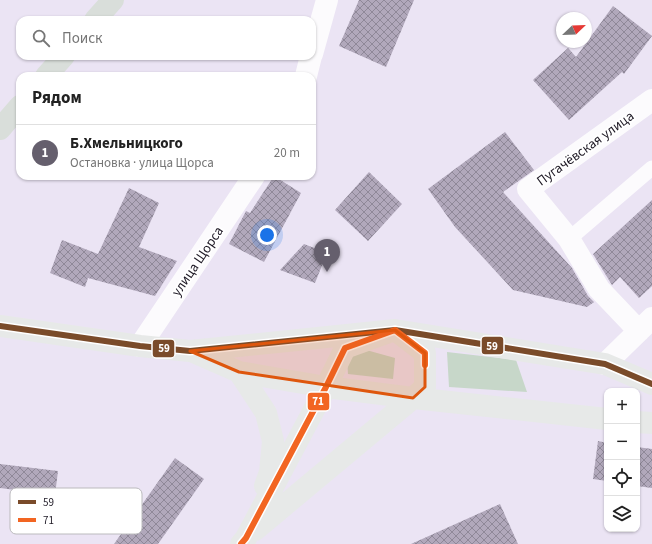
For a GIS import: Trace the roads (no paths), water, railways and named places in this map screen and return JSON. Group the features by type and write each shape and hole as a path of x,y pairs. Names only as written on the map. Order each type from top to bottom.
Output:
{"highway":[{"path":"99,16 113,0"},
{"path":"50,72 60,60"},
{"path":"0,129 16,111"}],"main road":[{"path":"0,326 140,346 190,351 395,330 605,364 652,384"},
{"path":"243,541 326,387 345,348 395,330"},
{"path":"243,541 425,387 425,353 395,330"},
{"path":"190,351 239,372 326,387 604,419"},
{"path":"239,372 266,413 273,441 270,472 243,541"},
{"path":"640,422 652,423"}],"street":[{"path":"316,41 328,0"},
{"path":"307,72 311,60"},
{"name":"Пугачёвская улица","path":"645,325 599,289 569,239 528,189 652,100"},
{"name":"улица Щорса","path":"140,346 251,180"},
{"path":"605,364 645,325"}],"lane":[{"path":"569,239 652,168"}],"place":[{"name":"Б.Хмельницкого","path":"327,272"}]}
